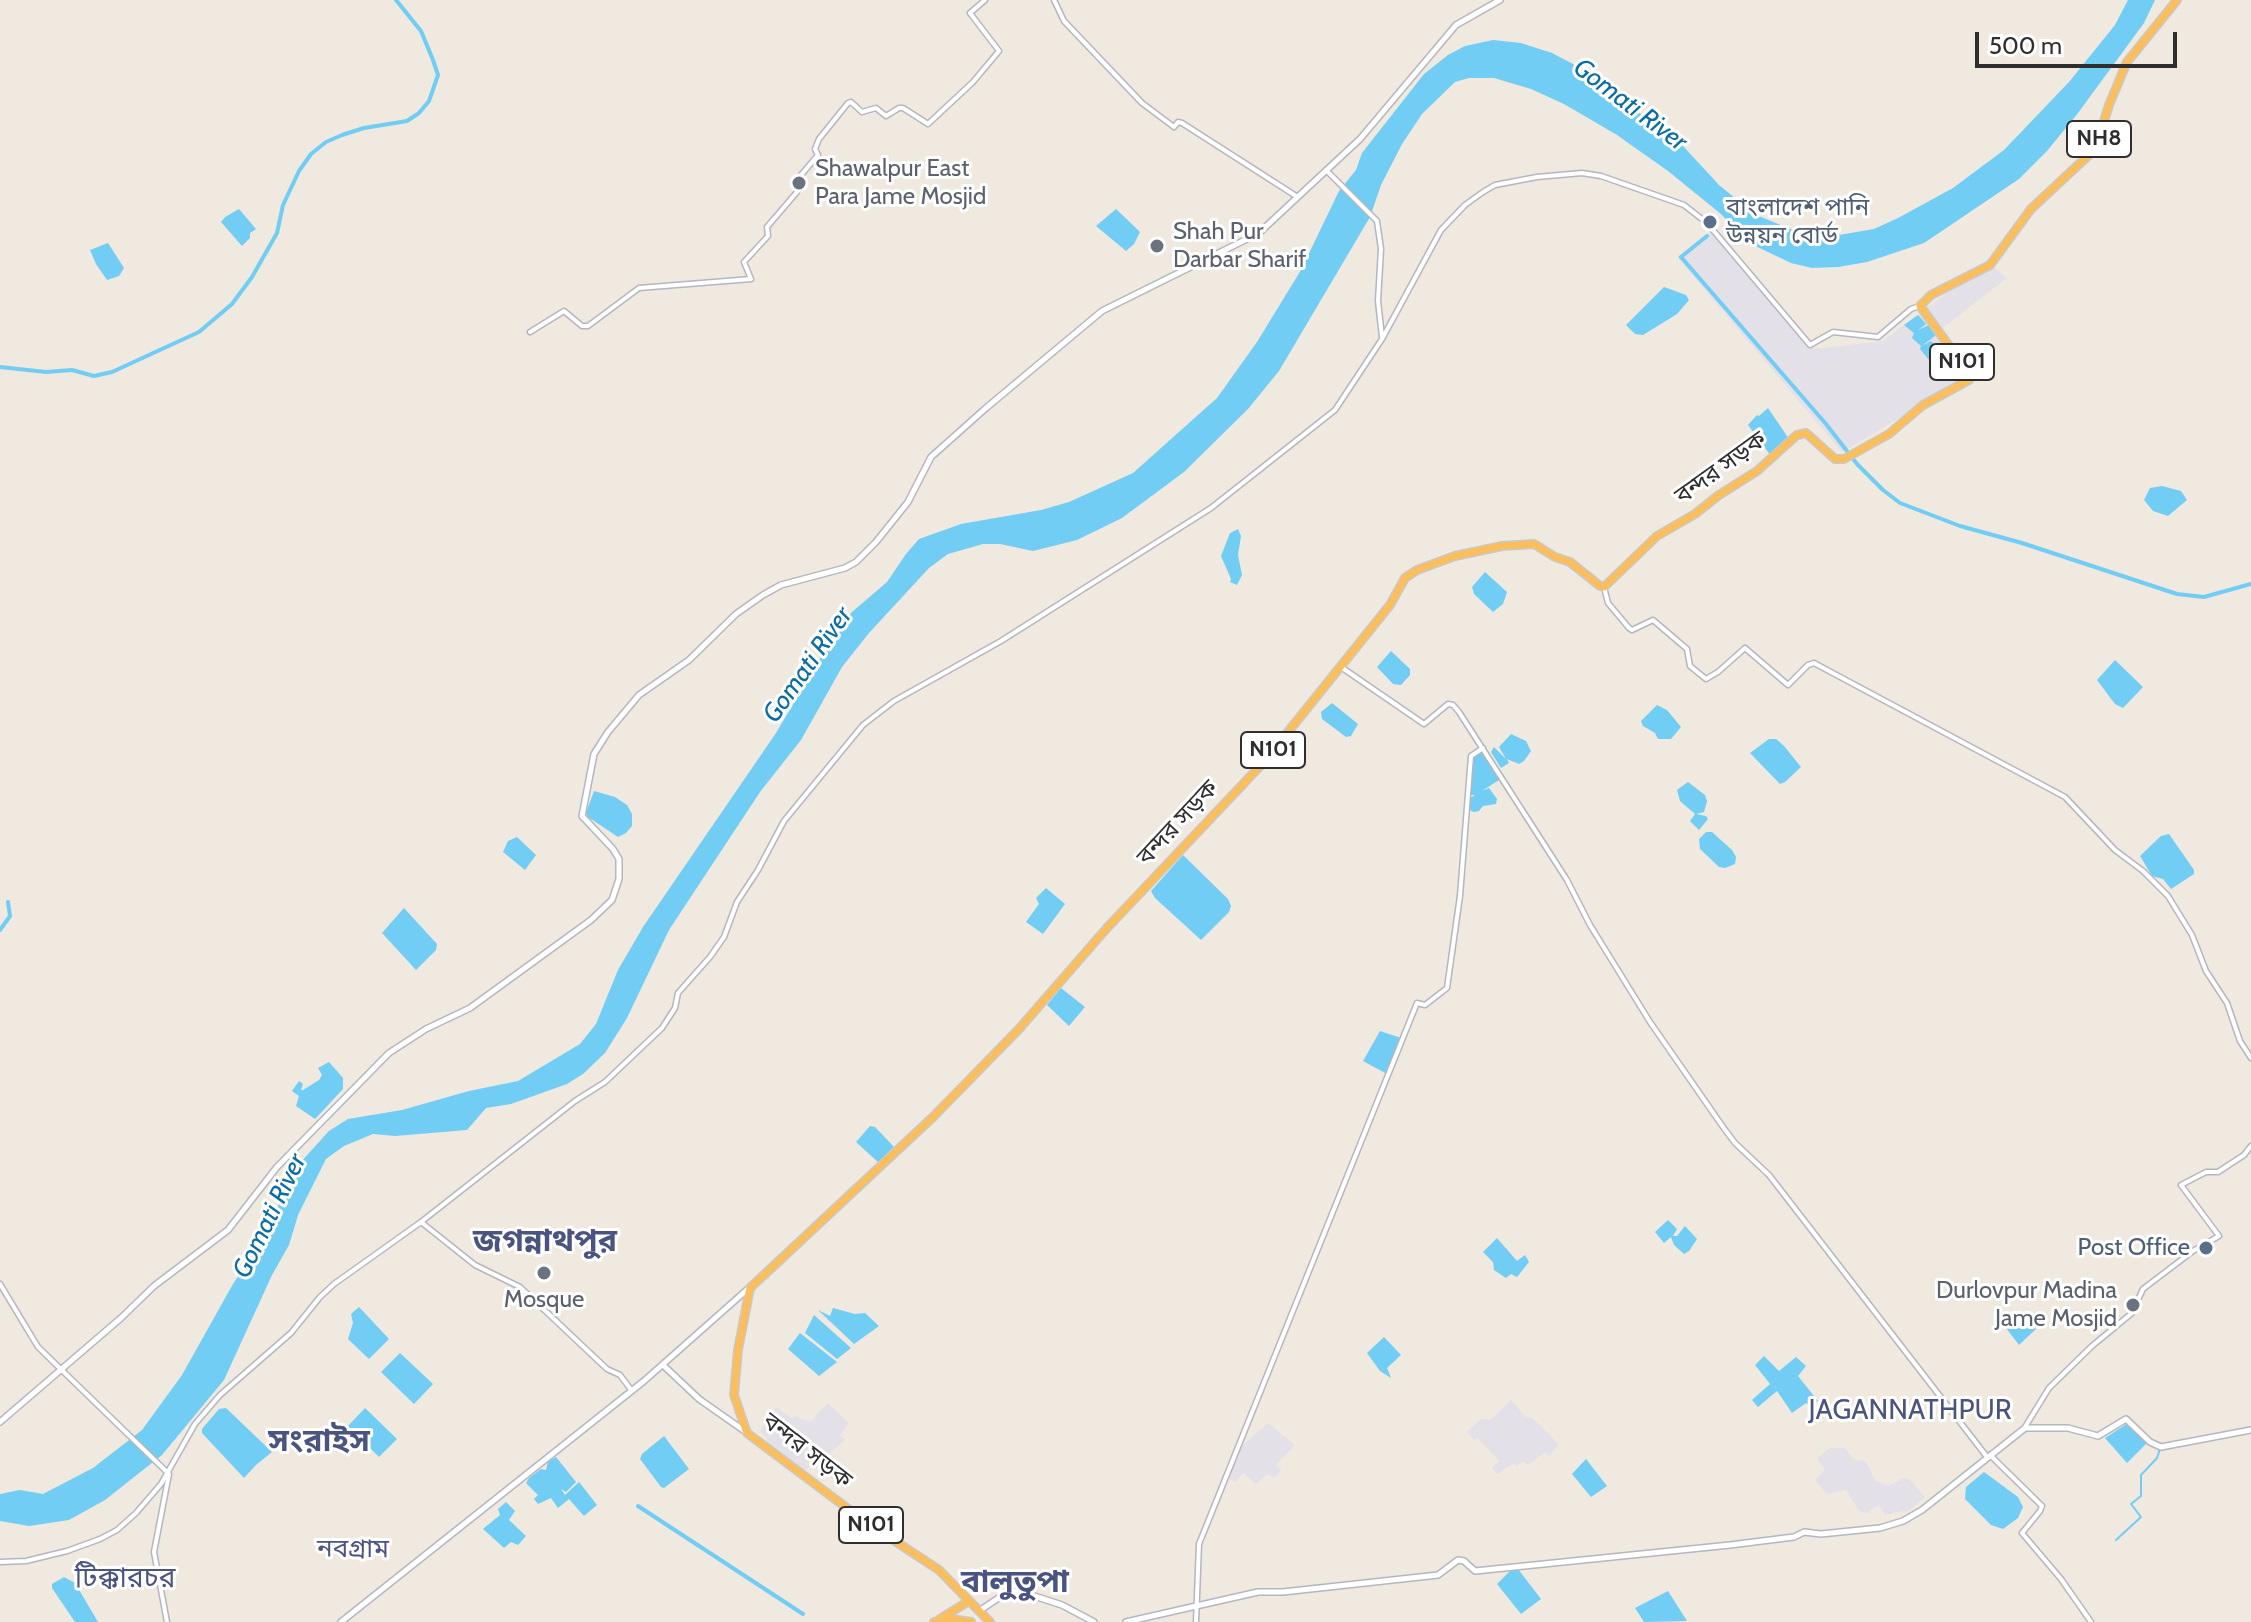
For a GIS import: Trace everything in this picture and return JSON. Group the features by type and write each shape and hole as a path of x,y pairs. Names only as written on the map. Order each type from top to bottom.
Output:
{"highway":[{"name":"NH8","path":"1920,306 1931,295 1990,265 2031,209 2091,153 2127,62 2177,0"},
{"name":"বন্দর সড়ক","path":"990,1622 939,1570 863,1520 747,1433 734,1395 738,1350 750,1288 933,1117 1019,1029 1106,929 1263,763 1390,605 1405,578 1417,570 1455,556 1502,546 1534,544 1570,562 1604,587 1657,536 1757,471 1797,435 1806,433 1811,436 1835,459 1846,457 1889,434 1923,405 1942,397 1971,376 1920,306"},
{"path":"936,1621 969,1601"},
{"path":"936,1621 971,1622"}],"main road":[{"path":"0,1422 161,1279 228,1230 277,1167 389,1053 426,1029 470,1008 591,920 612,900 619,879 619,859 582,816 594,754 639,695 689,660 736,614 763,595 781,585 845,568 856,562 908,502 935,453 1095,316 1259,233 1360,139 1456,25 1500,0"},
{"path":"341,1622 632,1391 750,1288"},
{"path":"663,1365 699,1399 747,1433"},
{"path":"1126,1622 1258,1592 1438,1575 1458,1560 1464,1561 1475,1571 1730,1545 1794,1537 1804,1532 1821,1534 1880,1528 1903,1521 1922,1510 2025,1428 2068,1428 2098,1436 2126,1419 2150,1442 2161,1447 2251,1430"},
{"path":"979,1611 1006,1593 1019,1591 1062,1605 1094,1622"}],"street":[{"path":"530,332 564,311 582,326 588,326 639,288 751,279 744,262 768,236 767,227 797,192 795,182 818,155 815,149 819,139 845,106 851,102 862,112 876,108 886,116 900,107 928,124 973,82 999,51 970,13 985,0"},
{"path":"1054,0 1064,21 1142,103 1174,127 1178,122 1182,123 1296,196"},
{"path":"1326,170 1377,221 1381,249 1378,301 1382,339"},
{"path":"0,1562 44,1557 100,1539 127,1522 156,1491 204,1412 291,1333 320,1297 575,1101 605,1082 662,1028 675,1008 678,993 724,937 737,902 784,821 863,725 894,701 1001,641 1211,508 1335,410 1382,339 1441,230 1465,205 1495,185 1565,174 1601,176 1684,205 1693,211 1810,345 1833,332 1878,337 1911,309 1920,306"},
{"path":"1604,587 1608,603 1629,628 1632,630 1653,620 1687,649 1690,666 1706,679 1745,648 1788,685 1814,663 2065,797 2115,850 2156,882 2168,896 2192,935 2207,974 2227,1003 2240,1041 2251,1058"},
{"path":"1341,667 1424,724 1444,706 1453,705 1567,880 1590,925 1650,1022 1723,1127 1735,1143 1769,1175 1989,1456 2042,1506 2022,1533 2061,1579 2091,1622"},
{"path":"1196,1622 1199,1544 1417,1003 1425,1005 1447,988 1460,896 1471,756 1483,748"},
{"path":"2025,1428 2049,1388 2085,1352 2132,1313 2143,1289 2186,1256 2219,1236 2181,1185 2206,1172 2218,1172 2244,1155 2251,1146"},
{"path":"421,1222 475,1265 520,1287 602,1365 620,1375 632,1391"},
{"path":"0,1284 36,1344 166,1471 169,1480 154,1552 167,1622"},
{"path":"156,1491 166,1495"}],"shaded area":[{"path":"1713,230 1815,349 1883,341 1988,262 2007,278 1940,330 1968,377 1842,452 1677,257"},
{"path":"1511,1400 1559,1445 1549,1456 1545,1452 1528,1465 1523,1461 1517,1466 1514,1463 1497,1474 1492,1468 1499,1461 1478,1438 1474,1440 1467,1432 1481,1419 1490,1420"},
{"path":"828,1403 849,1423 840,1435 845,1440 825,1457 820,1454 804,1473 764,1444 768,1438 760,1432 776,1407 793,1419 795,1416 810,1422"},
{"path":"1268,1423 1295,1445 1276,1465 1281,1471 1274,1478 1269,1474 1256,1484 1243,1473 1235,1482 1228,1477 1241,1447"},
{"path":"1830,1448 1845,1448 1854,1460 1865,1461 1876,1481 1888,1486 1904,1478 1910,1480 1925,1497 1909,1510 1885,1515 1879,1505 1867,1513 1859,1511 1846,1490 1827,1494 1815,1480 1825,1470 1817,1458"}],"water":[{"name":"Gomati River","path":"2128,0 2155,0 2144,23 2078,113 2019,179 1924,243 1867,262 1838,267 1812,268 1791,263 1749,243 1721,214 1668,171 1617,135 1564,104 1531,89 1494,78 1469,78 1455,82 1422,114 1402,144 1381,185 1370,217 1279,371 1248,409 1184,472 1122,518 1077,540 1033,551 983,544 948,554 929,568 869,633 842,667 801,740 760,792 669,930 627,1018 605,1053 567,1084 511,1104 486,1108 467,1130 395,1136 373,1134 344,1146 326,1159 298,1215 289,1245 224,1380 162,1455 105,1500 69,1520 29,1526 0,1521 0,1494 20,1490 43,1494 93,1468 142,1430 182,1375 233,1284 267,1234 268,1226 299,1164 329,1131 348,1119 402,1110 518,1081 580,1044 596,1024 618,970 643,927 776,733 838,628 852,612 887,582 919,539 961,524 1069,502 1133,473 1217,398 1257,342 1301,270 1339,191 1356,170 1362,153 1424,74 1448,55 1465,46 1493,40 1521,43 1552,53 1609,83 1637,111 1683,146 1719,185 1756,215 1803,234 1839,235 1874,229 1898,218 1953,188 2004,150 2069,82 2115,25"},
{"path":"239,209 256,229 242,246 221,222"},
{"path":"1116,209 1140,232 1126,251 1096,226"},
{"path":"108,243 124,268 119,276 107,280 90,250"},
{"path":"1664,287 1686,295 1689,300 1677,314 1643,335 1635,334 1626,325"},
{"path":"1918,315 1926,324 1918,330 1929,325 1936,335 1922,346 1931,341 1940,350 1929,360 1912,338 1914,333 1904,325"},
{"path":"1768,408 1789,439 1771,456 1748,425"},
{"path":"2162,486 2181,491 2187,500 2168,516 2153,511 2144,500 2150,488"},
{"path":"1238,529 1242,575 1237,585 1230,582 1221,556 1230,533"},
{"path":"1485,572 1507,592 1503,604 1493,612 1474,594 1472,587"},
{"path":"1391,651 1410,669 1410,675 1401,685 1393,684 1377,667"},
{"path":"2115,660 2143,687 2123,708 2115,704 2097,680"},
{"path":"1332,703 1358,724 1351,736 1346,737 1322,719 1321,712"},
{"path":"1657,705 1667,710 1681,727 1671,739 1658,739 1655,733 1643,726 1641,721"},
{"path":"1511,734 1526,741 1531,751 1519,764 1507,759 1509,763 1501,768 1491,752 1494,747 1506,759 1499,747"},
{"path":"1769,739 1776,739 1784,746 1801,767 1780,784 1750,753"},
{"path":"1482,751 1499,780 1482,791 1489,788 1497,799 1496,804 1483,806 1474,812 1469,810 1470,798 1475,795 1470,795 1472,757"},
{"path":"1688,782 1705,795 1707,801 1704,812 1696,814 1708,819 1699,830 1690,821 1695,814 1680,801 1677,790"},
{"path":"594,791 615,797 627,805 632,814 632,826 626,833 618,837 588,817 586,813"},
{"path":"1706,832 1712,832 1732,850 1736,857 1735,864 1719,867 1700,849 1699,839"},
{"path":"2169,834 2194,870 2194,874 2171,889 2163,879 2152,876 2140,856 2161,836"},
{"path":"517,837 536,855 525,870 503,852 508,841"},
{"path":"1183,855 1228,899 1231,906 1229,912 1201,940 1151,891"},
{"path":"1046,888 1065,904 1043,934 1026,922 1039,904 1036,898"},
{"path":"404,908 437,944 436,950 416,970 382,933"},
{"path":"1061,988 1085,1007 1069,1026 1047,1005"},
{"path":"1380,1031 1401,1038 1387,1074 1363,1061"},
{"path":"329,1062 343,1078 343,1089 315,1119 296,1106 299,1096 292,1091 299,1081 303,1084 303,1090 319,1080 322,1075 318,1068"},
{"path":"870,1126 875,1127 894,1147 879,1163 856,1142"},
{"path":"1668,1220 1677,1229 1673,1236 1677,1236 1685,1226 1697,1239 1684,1254 1674,1245 1671,1237 1664,1243 1655,1232"},
{"path":"1497,1238 1517,1261 1525,1255 1529,1262 1517,1277 1511,1274 1506,1278 1494,1270 1493,1262 1483,1252"},
{"path":"359,1307 389,1339 369,1359 348,1339 353,1323 351,1314"},
{"path":"833,1308 855,1314 865,1313 879,1326 854,1344 818,1310 830,1316"},
{"path":"2020,1311 2036,1329 2019,1345 2003,1324"},
{"path":"814,1315 851,1348 837,1359 805,1333"},
{"path":"800,1333 837,1362 819,1376 788,1349"},
{"path":"1384,1337 1401,1355 1387,1368 1391,1378 1380,1371 1367,1353"},
{"path":"400,1353 433,1384 414,1404 381,1372"},
{"path":"1764,1356 1779,1371 1796,1357 1806,1366 1798,1376 1818,1401 1810,1406 1806,1403 1792,1413 1777,1391 1758,1407 1752,1400 1770,1384 1755,1365"},
{"path":"226,1408 272,1452 244,1478 202,1433 219,1409"},
{"path":"365,1408 397,1439 379,1457 348,1426"},
{"path":"2128,1423 2147,1443 2127,1463 2105,1438"},
{"path":"664,1436 689,1469 664,1488 640,1459"},
{"path":"556,1457 576,1482 566,1492 561,1489 565,1495 579,1482 597,1505 584,1516 569,1499 558,1508 551,1498 538,1504 534,1499 538,1495 526,1483 541,1469 546,1470 548,1462"},
{"path":"1586,1459 1607,1486 1591,1497 1572,1474"},
{"path":"1984,1472 2018,1497 2023,1507 2018,1518 2003,1529 1991,1525 1965,1499 1966,1487"},
{"path":"506,1502 515,1511 509,1520 526,1536 518,1545 511,1542 504,1548 483,1529 500,1515 498,1509"},
{"path":"1512,1569 1518,1569 1541,1599 1521,1614 1497,1584"},
{"path":"64,1577 75,1583 98,1622 75,1622 52,1588 52,1584"},
{"path":"1668,1591 1687,1621 1644,1622 1635,1608"}],"waterway":[{"path":"0,367 46,372 72,370 94,376 112,372 199,332 232,304 252,277 277,233 283,205 311,154 342,135 407,121 429,101 438,75 421,31 396,0"},
{"path":"1707,236 1681,257 1857,464 1900,503 1960,526 2177,594 2204,597 2251,584"},
{"path":"0,930 10,916 8,902"},
{"path":"2116,1540 2141,1517 2131,1504 2141,1496 2141,1475 2157,1458 2160,1449"},
{"path":"638,1506 803,1614"}],"place":[{"name":"Shawalpur East Para Jame Mosjid","path":"799,183"},
{"name":"বাংলাদেশ পানি উন্নয়ন বোর্ড","path":"1710,222"},
{"name":"Shah Pur Darbar Sharif","path":"1157,246"},
{"name":"Post Office","path":"2206,1248"},
{"name":"Mosque","path":"544,1273"},
{"name":"Durlovpur Madina Jame Mosjid","path":"2133,1305"}],"district":[{"name":"জগন্নাথপুর","path":"545,1242"},
{"name":"JAGANNATHPUR","path":"1910,1411"},
{"name":"সংরাইস","path":"319,1442"},
{"name":"নবগ্ৰাম","path":"353,1549"},
{"name":"টিক্কারচর","path":"125,1579"},
{"name":"বালুতুপা","path":"1015,1583"}]}
